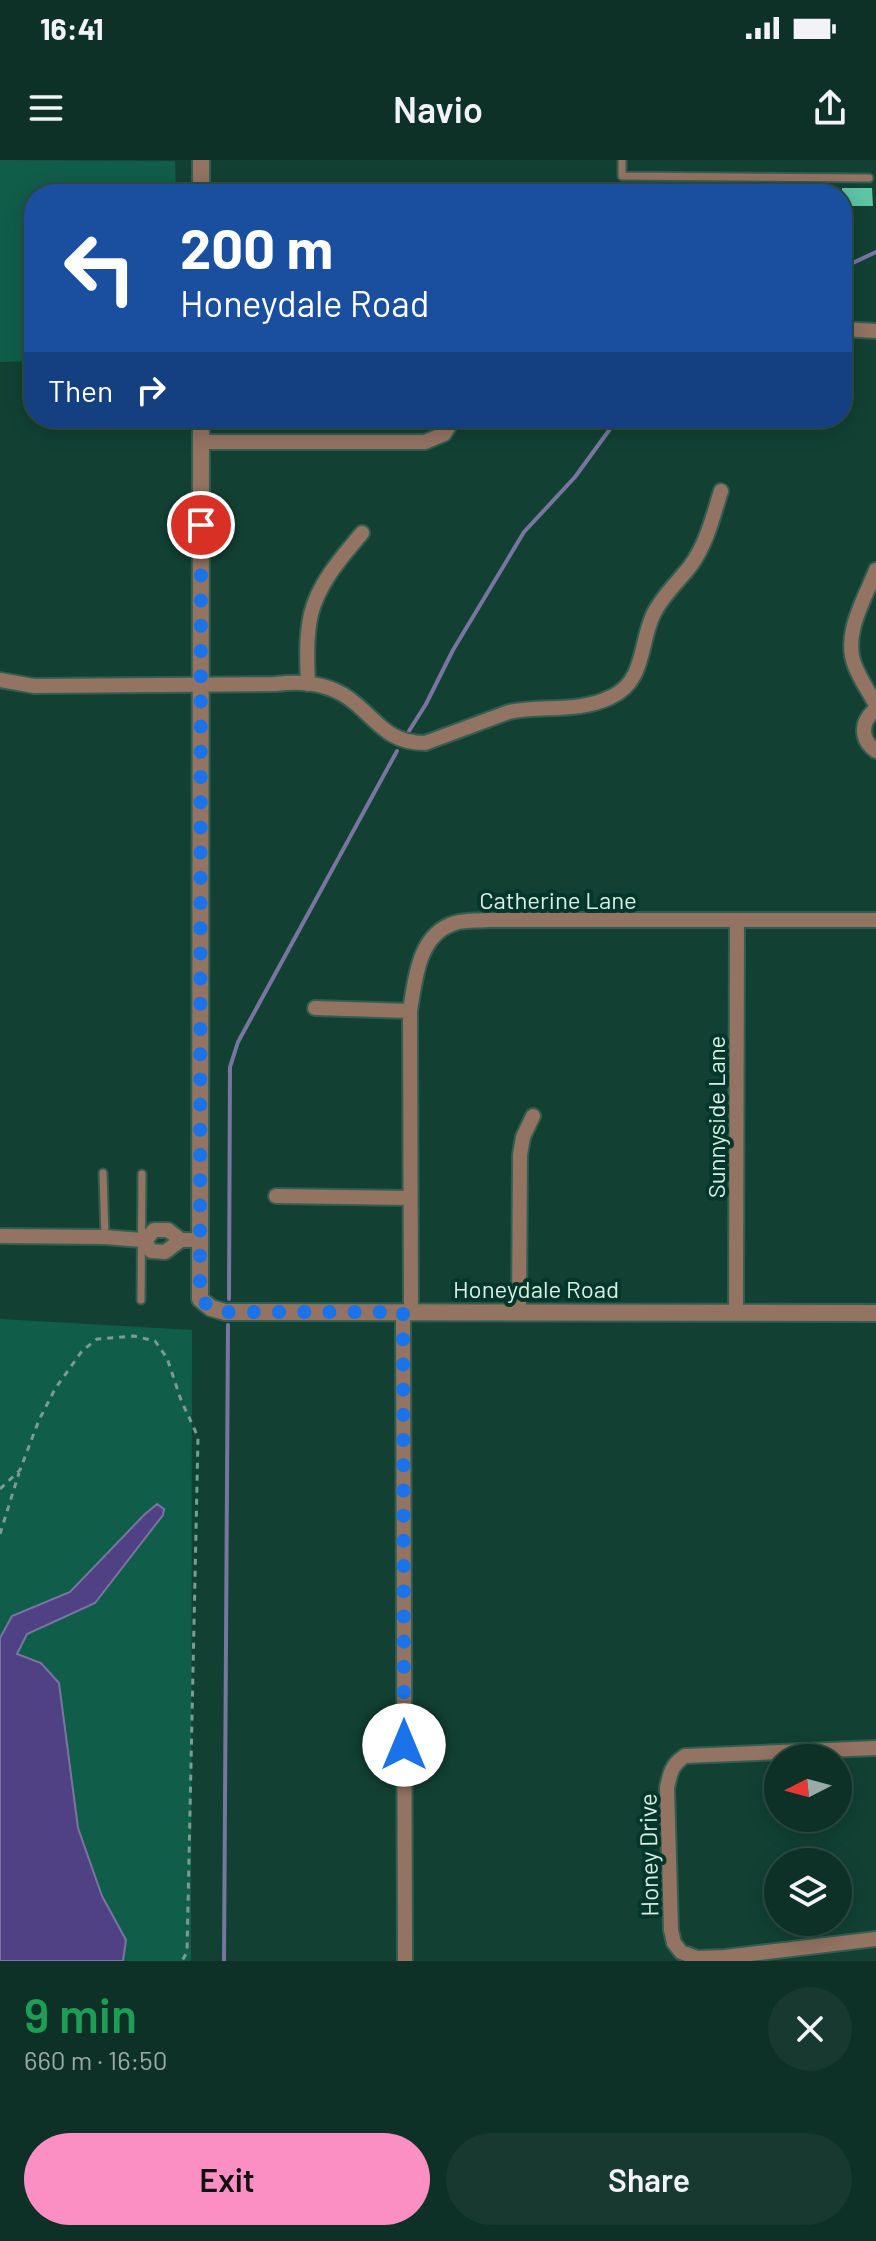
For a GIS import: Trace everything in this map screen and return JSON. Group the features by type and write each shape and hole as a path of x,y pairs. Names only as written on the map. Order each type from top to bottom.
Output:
{"street":[{"path":"201,160 201,184"},
{"path":"852,330 876,331"},
{"path":"0,1236 143,1240 151,1230 168,1230 181,1240 200,1240 201,428"},
{"path":"201,442 425,442 444,434 448,428"},
{"path":"0,680 34,686 276,684 296,681 333,689 387,733 411,743 425,743 522,709 580,707 608,699 628,685 636,674 655,611 699,552 721,491"},
{"path":"308,684 307,650 311,613 331,571 362,533"},
{"path":"876,570 852,637 854,665 876,707 863,727 867,743 876,751"},
{"name":"Catherine Lane","path":"405,1961 410,1011 416,968 431,940 441,929 454,923 487,920 876,920"},
{"name":"Sunnyside Lane","path":"736,1313 737,920"},
{"path":"315,1008 410,1011"},
{"path":"519,1312 520,1155 523,1137 533,1116"},
{"path":"276,1196 410,1198"},
{"name":"Honeydale Road","path":"200,1240 200,1299 211,1308 225,1312 876,1313"},
{"name":"Honey Drive","path":"876,1748 685,1756 675,1763 667,1788 671,1930 674,1943 681,1952 697,1958 725,1957 876,1939"}],"lane":[{"path":"622,160 622,176 869,178"},
{"path":"103,1173 105,1237"},
{"path":"141,1300 142,1174"}],"path":[{"path":"0,1534 39,1420 55,1389 82,1351 97,1339 134,1336 155,1341 167,1358 198,1437 187,1952 182,1961"},
{"path":"0,1489 20,1470"}],"green space":[{"path":"0,160 175,161 176,184 24,184 24,361 0,362"},
{"path":"0,1319 192,1330 191,1961 0,1961"}],"shaded area":[{"path":"157,1504 164,1509 163,1515 95,1603 27,1634 17,1654 41,1663 59,1683 78,1828 102,1896 126,1940 123,1961 0,1961 0,1638 12,1616 70,1592"}],"building":[{"path":"852,188 872,188 873,206 852,206"}],"waterway":[{"path":"852,263 876,252"},
{"path":"409,731 453,650 524,532 575,477 611,428"},
{"path":"229,1299 230,1067 238,1042 397,751"},
{"path":"224,1961 228,1325"}],"route":[{"path":"201,525 200,1299 211,1308 225,1312 403,1312 404,1745"}]}
